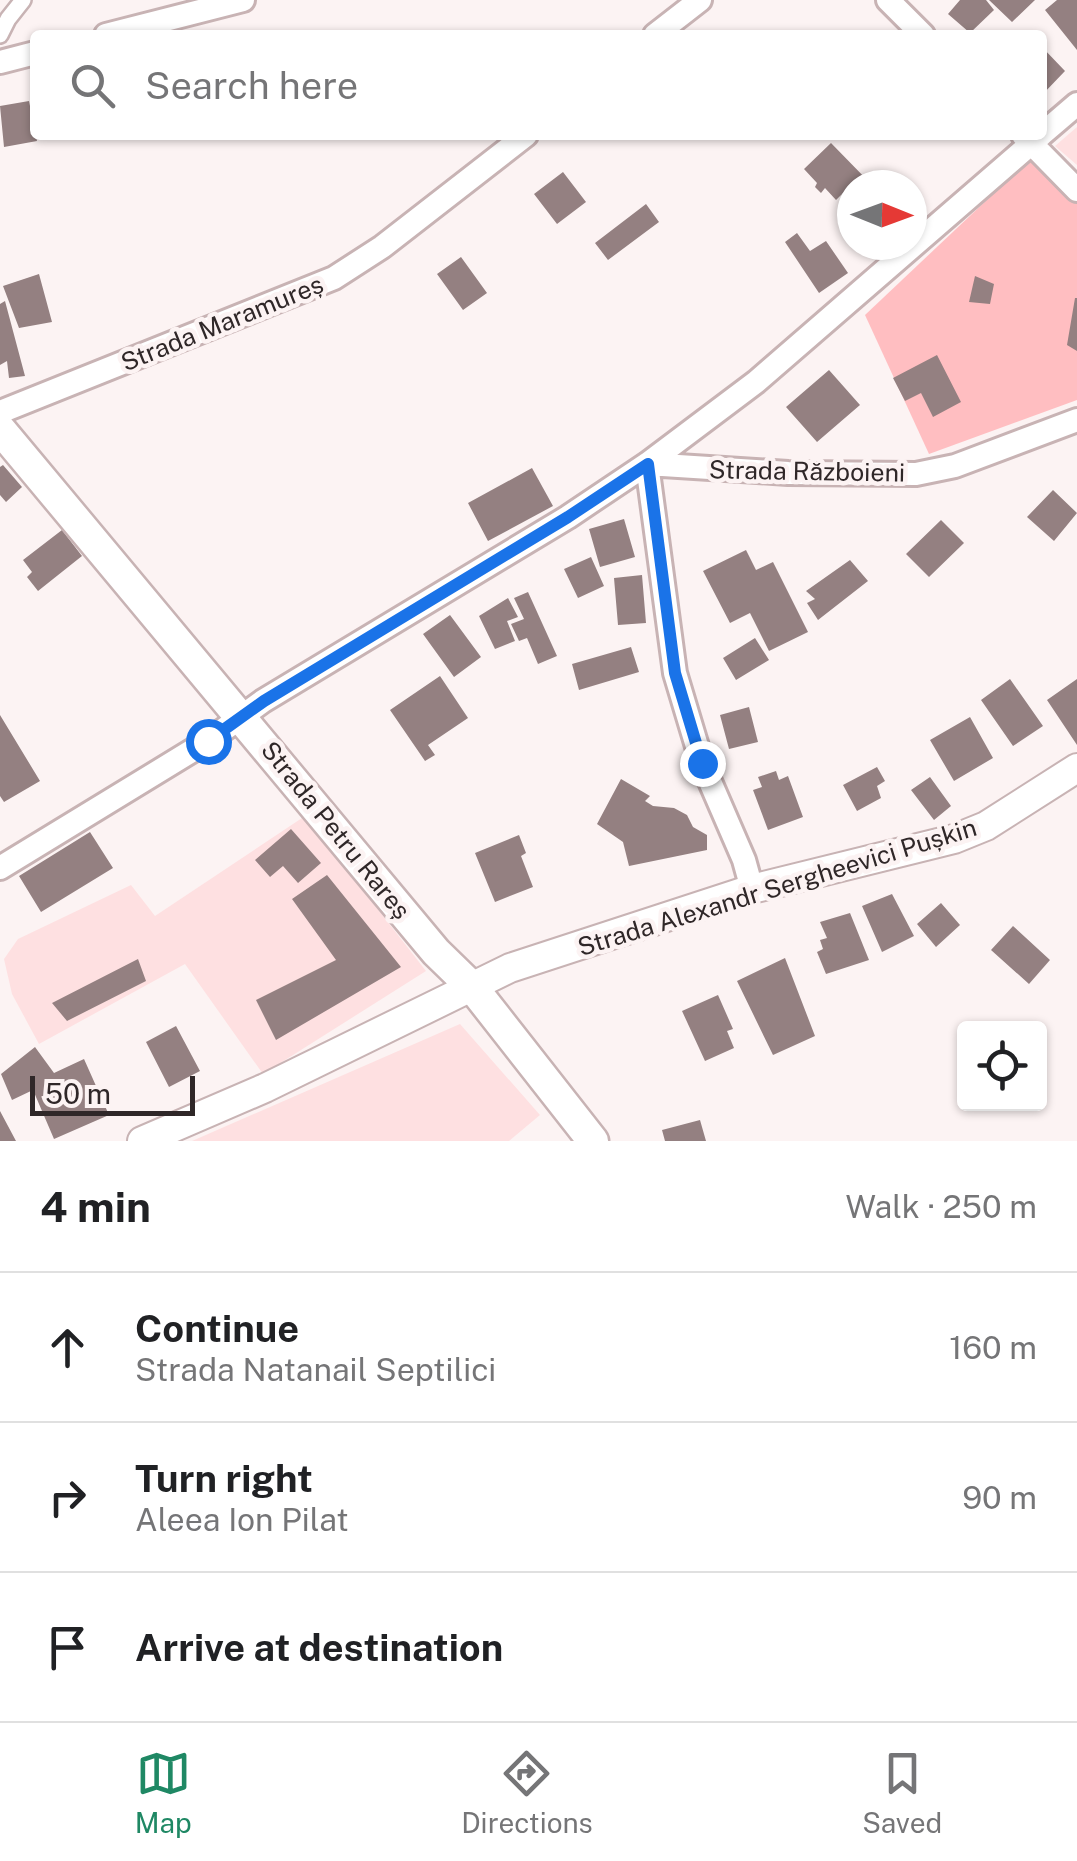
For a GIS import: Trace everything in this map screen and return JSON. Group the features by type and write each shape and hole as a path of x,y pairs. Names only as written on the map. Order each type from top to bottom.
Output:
{"main road":[{"name":"Strada Petru Rareș","path":"0,429 436,952 472,988 593,1141"}],"street":[{"path":"0,35 23,0"},
{"path":"126,30 243,0"},
{"path":"661,30 700,0"},
{"path":"888,0 918,30"},
{"path":"0,62 30,54"},
{"path":"1047,127 1077,104"},
{"name":"Strada Maramureș","path":"0,412 334,278 382,247 520,140"},
{"path":"0,868 648,464 756,382 1031,140"},
{"path":"1036,140 1077,190"},
{"name":"Strada Războieni","path":"648,464 788,473 916,474 955,466 1077,420"},
{"path":"648,464 675,673 702,763 744,860 752,889"},
{"name":"Strada Alexandr Sergheevici Pușkin","path":"142,1141 265,1088 510,968 752,889 954,840 986,826 1077,768"}],"shaded area":[{"path":"1077,127 1077,165 1055,146"},
{"path":"1029,160 1077,203 1077,400 929,454 865,315"},
{"path":"308,814 426,971 263,1074 185,964 39,1044 12,994 4,959 18,939 131,885 155,916"},
{"path":"460,1024 540,1115 509,1141 192,1141"}],"building":[{"path":"960,0 986,0 994,10 973,30 967,30 948,14"},
{"path":"989,0 1035,0 1012,22"},
{"path":"1057,0 1077,0 1077,50 1045,10"},
{"path":"1047,52 1065,71 1047,90"},
{"path":"29,101 30,140 37,141 4,147 0,106"},
{"path":"831,143 857,170 837,170 836,200 825,188 821,193 804,169"},
{"path":"563,172 586,202 557,224 534,194"},
{"path":"646,204 659,222 608,260 595,243"},
{"path":"797,233 810,251 826,241 848,273 819,293 785,242"},
{"path":"461,257 487,293 463,310 437,274"},
{"path":"39,274 52,322 19,328 3,286"},
{"path":"975,276 994,284 990,304 969,302"},
{"path":"1077,298 1077,351 1067,345"},
{"path":"5,301 25,376 9,378 7,361 0,365 0,304"},
{"path":"937,355 961,402 933,417 921,393 905,401 893,378"},
{"path":"829,370 860,405 817,442 786,407"},
{"path":"3,465 22,487 6,502 0,495"},
{"path":"532,468 553,506 488,541 468,503"},
{"path":"1053,490 1077,513 1054,541 1027,517"},
{"path":"624,519 635,557 600,567 589,529"},
{"path":"941,520 964,543 929,577 906,554"},
{"path":"62,530 82,556 38,591 27,577 32,572 23,560"},
{"path":"746,550 756,570 773,562 808,632 769,651 750,613 730,623 703,571"},
{"path":"591,557 604,586 578,598 564,569"},
{"path":"850,560 868,581 818,620 807,603 815,599 806,591"},
{"path":"642,575 646,623 618,625 614,578"},
{"path":"528,592 557,656 538,664 527,638 519,641 511,624 524,619 514,598"},
{"path":"508,598 518,617 507,621 515,641 495,649 479,616"},
{"path":"450,615 481,657 454,677 423,634"},
{"path":"755,638 769,660 736,680 723,658"},
{"path":"631,647 639,672 579,690 572,664"},
{"path":"440,676 468,718 428,745 435,755 425,761 390,710"},
{"path":"1010,679 1043,726 1013,746 981,700"},
{"path":"1077,679 1077,745 1047,700"},
{"path":"749,707 758,742 729,749 720,715"},
{"path":"0,715 40,781 4,802 0,796"},
{"path":"970,717 993,758 954,781 930,740"},
{"path":"877,767 885,781 877,786 881,798 857,811 843,785"},
{"path":"776,771 779,780 788,776 803,817 768,830 753,790 762,787 758,777"},
{"path":"930,777 951,806 934,820 911,790"},
{"path":"621,779 650,796 645,801 653,806 674,808 687,815 693,827 707,835 707,850 629,866 623,842 597,824"},
{"path":"291,829 321,863 298,883 283,866 270,877 255,860"},
{"path":"90,832 113,868 41,912 19,876"},
{"path":"519,835 526,853 521,856 533,887 495,902 475,853"},
{"path":"327,875 401,967 276,1040 256,1000 336,960 292,899"},
{"path":"892,894 914,936 882,952 862,906"},
{"path":"941,903 960,925 936,947 917,924"},
{"path":"850,913 869,960 826,974 817,952 823,949 820,940 827,938 820,922"},
{"path":"1013,926 1050,960 1029,984 991,950"},
{"path":"785,958 815,1036 773,1055 737,981"},
{"path":"138,959 146,981 67,1021 52,1003"},
{"path":"718,995 733,1029 727,1031 734,1048 705,1061 682,1011"},
{"path":"176,1026 200,1071 169,1087 146,1042"},
{"path":"35,1047 54,1073 84,1059 109,1115 54,1139 33,1090 12,1100 1,1074"},
{"path":"0,1111 16,1141 0,1141"},
{"path":"700,1120 706,1141 665,1141 662,1130"}],"route":[{"path":"208,741 264,701 568,517 648,464 675,673 702,763"}]}
